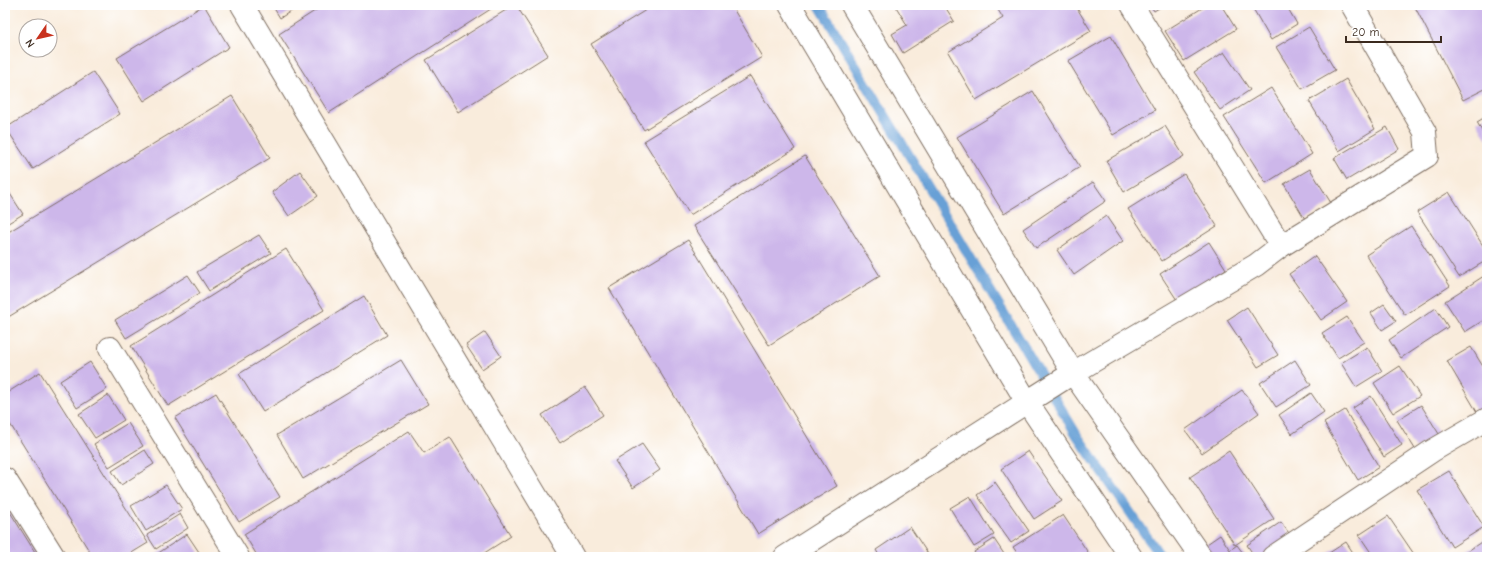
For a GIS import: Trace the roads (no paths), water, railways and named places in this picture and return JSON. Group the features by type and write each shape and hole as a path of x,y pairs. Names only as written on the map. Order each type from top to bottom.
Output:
{"street":[{"path":"242,5 572,557"},
{"path":"790,5 1131,557"},
{"path":"852,5 1066,377 1201,557"},
{"path":"1132,5 1281,246"},
{"path":"785,557 1066,377 1256,265 1281,246 1427,156 1425,132 1352,5"},
{"path":"110,348 238,557"},
{"path":"1273,557 1432,451 1487,419"},
{"path":"5,479 54,557"}],"waterway":[{"path":"819,5 1078,437 1161,557"}]}
